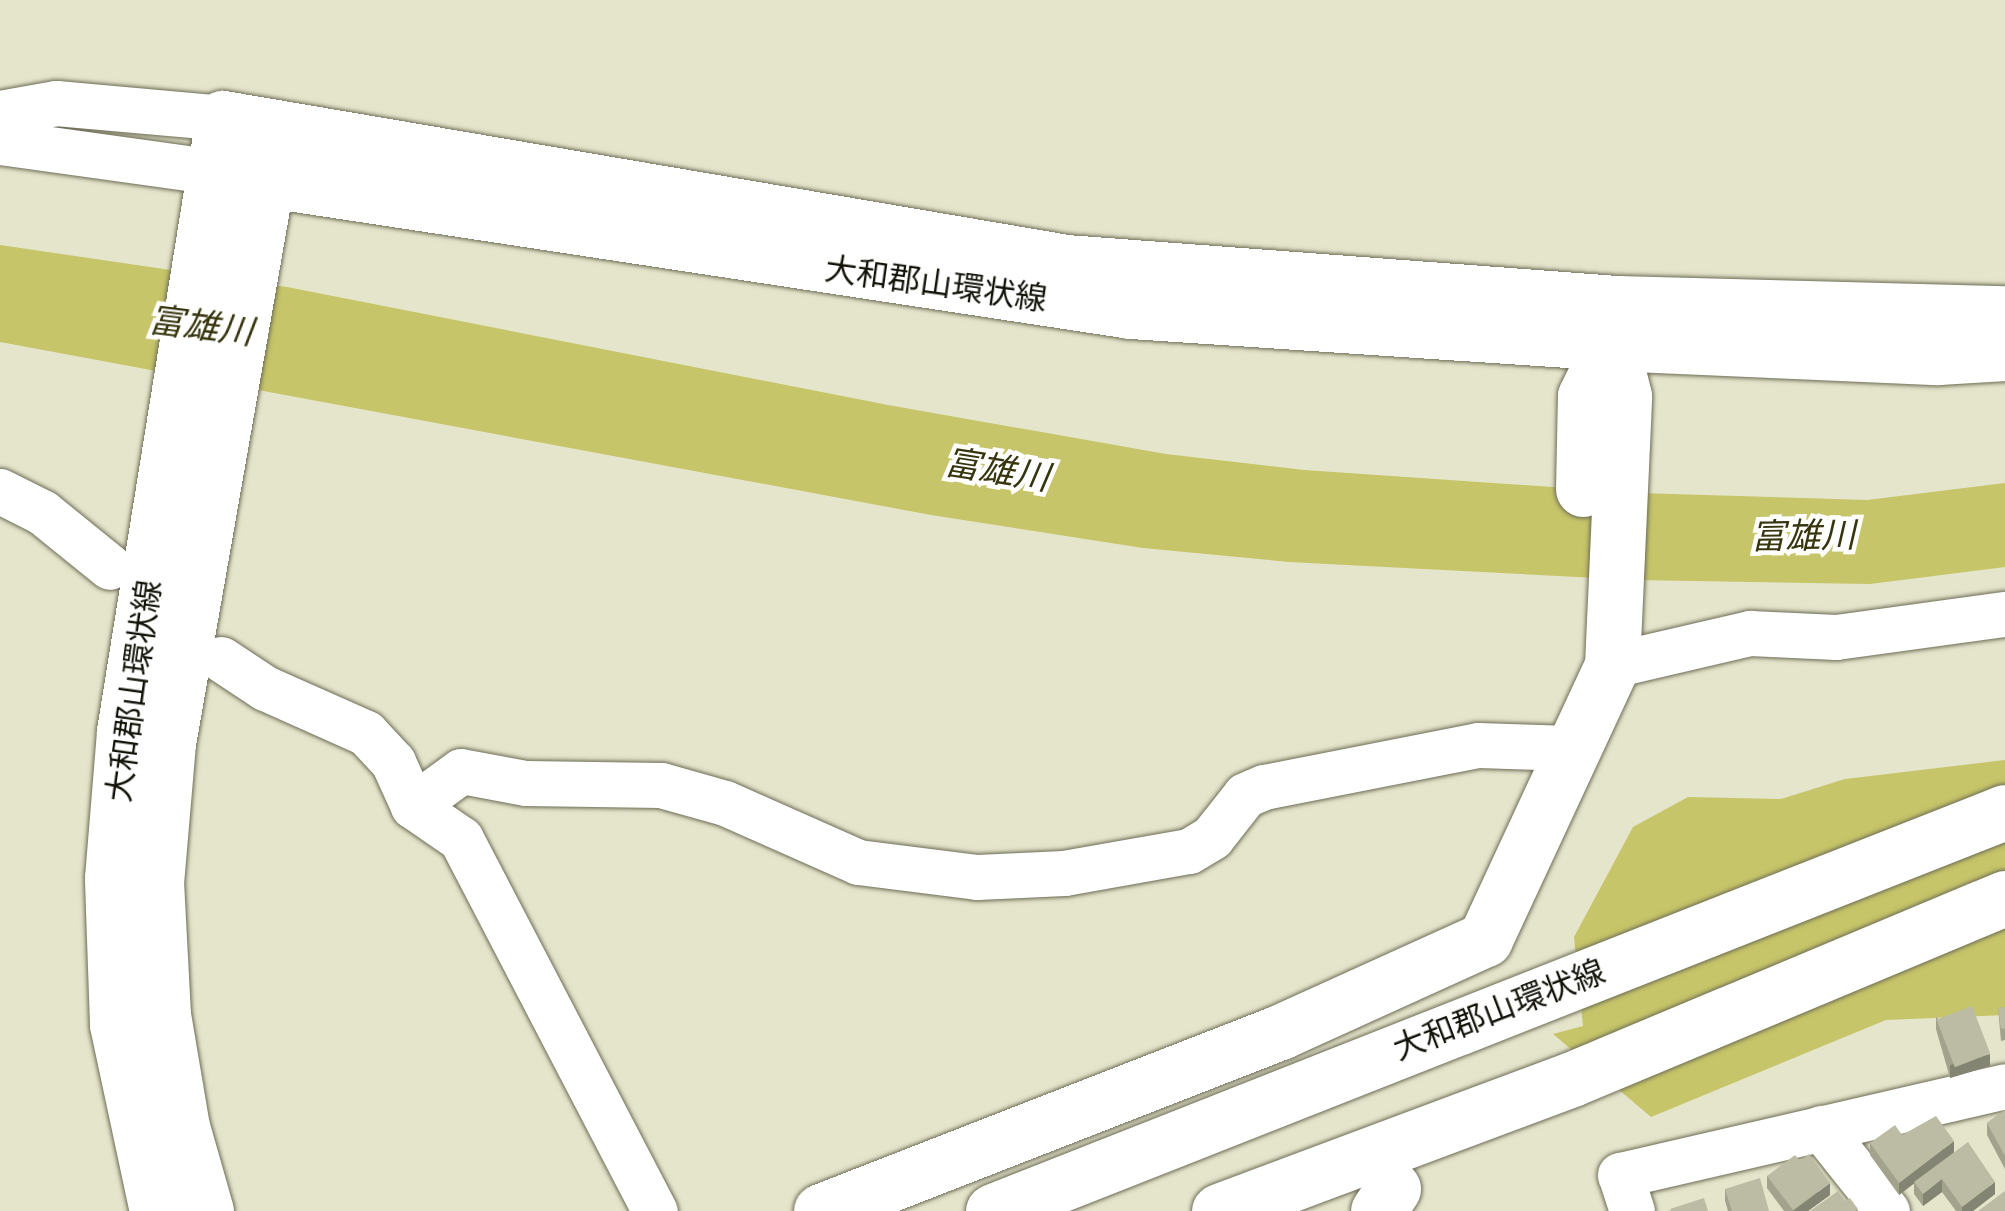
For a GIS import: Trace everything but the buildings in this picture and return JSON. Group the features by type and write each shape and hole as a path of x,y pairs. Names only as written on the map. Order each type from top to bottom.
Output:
{"main road":[{"name":"大和郡山環状線","path":"241,177 223,118 1066,262 1938,357 2005,352"},
{"name":"大和郡山環状線","path":"206,1211 182,1128 164,1015 156,884 200,421 229,239 241,177 277,127"},
{"name":"大和郡山環状線","path":"241,177 1010,297 1614,323 2005,313"},
{"name":"大和郡山環状線","path":"821,1211 1328,1020 1485,939 1575,737 1596,658 1604,396 1614,323"},
{"name":"大和郡山環状線","path":"157,1211 117,1024 112,878 124,731 200,421"},
{"name":"大和郡山環状線","path":"993,1211 1536,994 1793,900 2005,812"},
{"path":"1218,1211 1572,1078 2005,898"},
{"path":"1354,1088 1374,1138"}],"street":[{"path":"0,114 56,102 223,118"},
{"path":"0,142 241,177"},
{"path":"0,490 42,512 110,567"},
{"path":"1596,658 1750,634 1836,637 2005,614"},
{"path":"222,659 265,688 366,733 393,762 413,806 461,839 655,1211"},
{"path":"413,806 461,771 526,782 661,785 724,803 858,862 978,878 1064,873 1189,851 1212,838 1245,796 1264,787 1478,745 1575,737"},
{"path":"1632,1211 1620,1176 2005,1086"},
{"path":"1821,1128 1887,1211"}],"water":[{"name":"富雄川","path":"0,245 287,287 888,405 1166,454 1304,470 1639,493 1867,500 2005,483 2005,567 1870,584 1635,580 1289,562 1143,548 931,515 0,342"},
{"path":"2005,760 2005,1015 1886,1020 1651,1117 1553,1034 1583,1026 1574,937 1633,827 1688,797 1781,799 1845,779"}]}
